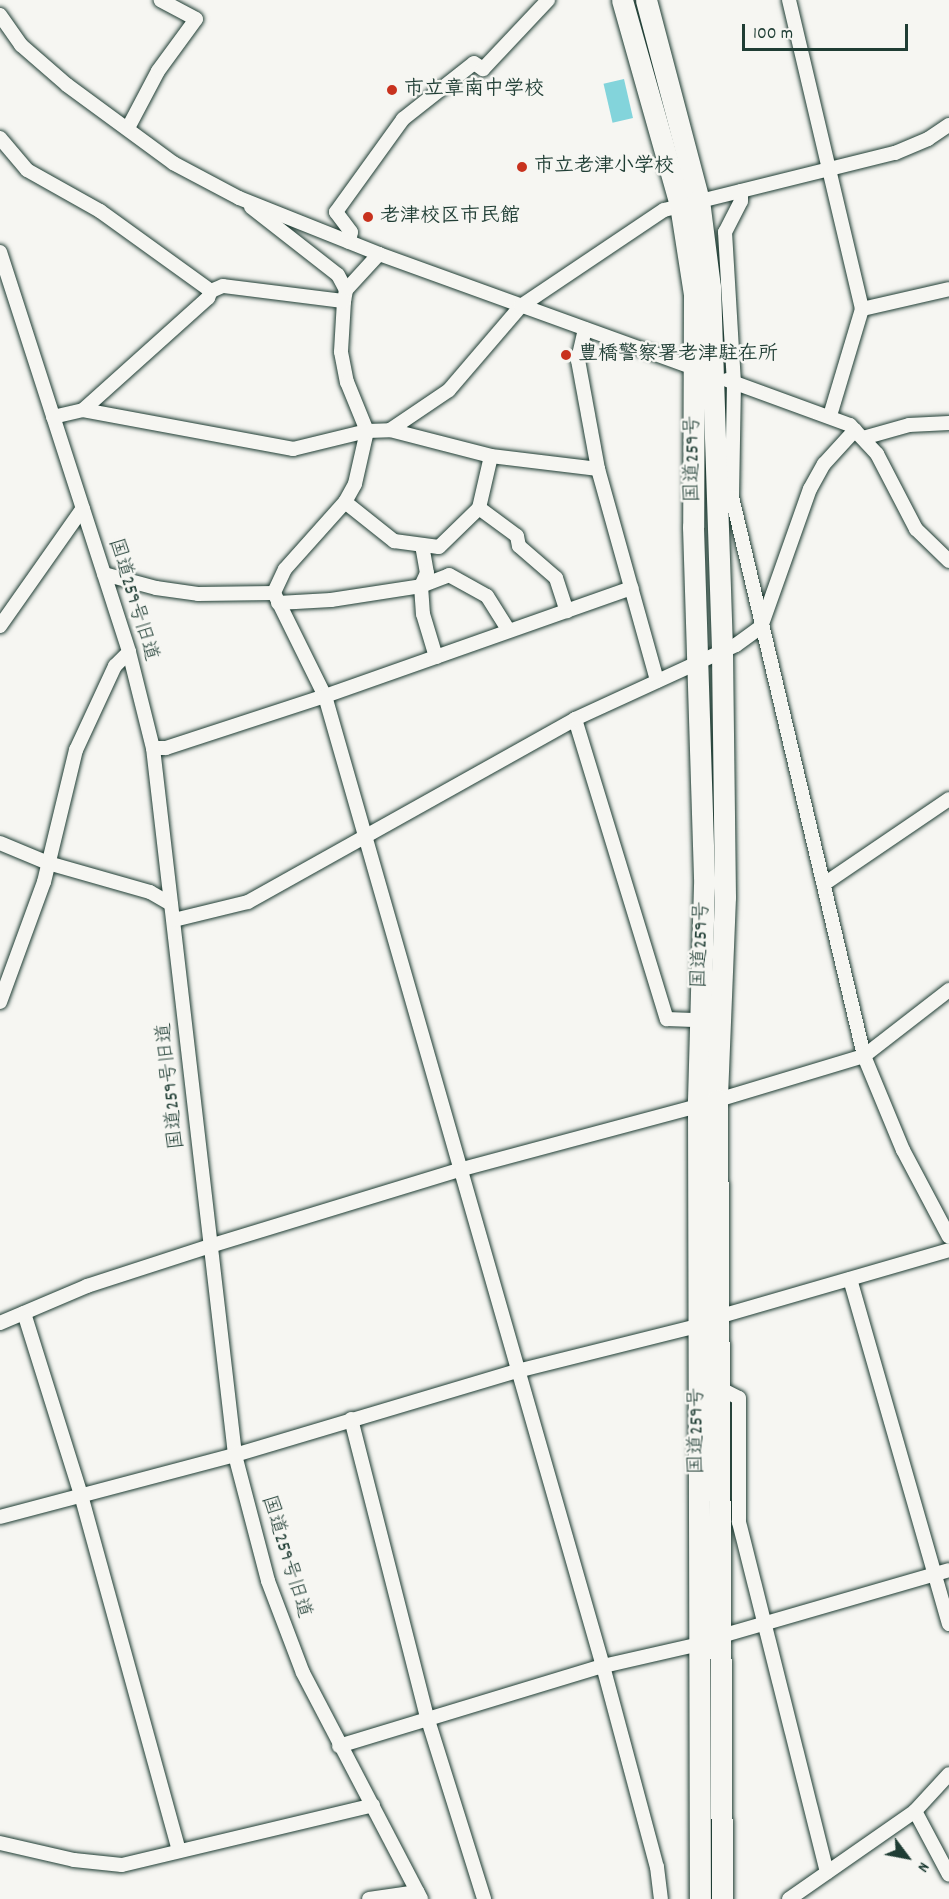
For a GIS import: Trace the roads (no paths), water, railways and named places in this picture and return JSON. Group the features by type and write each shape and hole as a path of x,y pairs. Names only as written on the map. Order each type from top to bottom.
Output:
{"highway":[{"name":"国道259号","path":"622,0 690,202 694,294 698,664 704,885 700,1020 708,1103 721,1316 722,1899"},
{"name":"国道259号","path":"646,0 710,287 722,652 725,897 708,1103 697,1326 700,1899"}],"street":[{"path":"128,128 158,70 196,19 160,0"},
{"path":"349,242 351,232 336,212 403,119 474,63 483,69 548,0"},
{"path":"789,0 862,309 830,416"},
{"path":"0,15 21,45 67,85 173,163 238,198 379,254 686,365"},
{"path":"390,430 449,390 521,306 644,221 690,202 895,153 928,139 949,125"},
{"path":"0,138 27,170 100,211 211,291"},
{"path":"741,191 741,201 725,232 732,497 864,1056 903,1150 949,1237"},
{"path":"238,198 338,275 345,295 341,352 347,382 367,431 355,484 345,502 285,569 276,598 325,696 363,837 603,1666 657,1867 661,1899"},
{"name":"国道259号旧道","path":"0,252 129,652 153,748 235,1455 268,1581 303,1673 339,1746 373,1805 419,1895"},
{"path":"345,295 379,254"},
{"path":"83,410 208,298 211,291 223,286 345,295"},
{"path":"862,309 949,289"},
{"path":"0,297 16,301"},
{"path":"585,329 578,360 598,469 657,681"},
{"path":"729,381 830,416 859,434 877,454 916,529 949,561"},
{"path":"53,417 83,410 292,448 367,431 390,430 491,456 598,469"},
{"path":"174,920 248,902 575,719 698,664 722,652 761,627 810,489 824,464 859,434 909,425 949,423"},
{"path":"345,502 394,541 439,547 448,541 479,508 491,456"},
{"path":"0,627 83,508"},
{"path":"479,508 517,536 519,546 555,578 567,611"},
{"path":"422,545 427,573 421,586 423,614 436,657"},
{"path":"104,574 156,588 198,594 331,600 421,586 449,575 487,596 509,631"},
{"path":"153,748 166,748 325,696 632,588"},
{"path":"0,1002 48,863 76,750 115,666 129,652"},
{"path":"575,719 667,1019 700,1020"},
{"path":"824,884 949,799"},
{"path":"0,843 48,863 150,892 171,904"},
{"path":"0,1323 87,1286 210,1246 459,1170 708,1103 864,1056 949,990"},
{"path":"721,1316 949,1250"},
{"path":"850,1279 949,1624"},
{"path":"24,1313 81,1495 179,1851"},
{"path":"0,1517 235,1455 517,1371 697,1326"},
{"path":"721,1389 739,1398 739,1522 767,1621 827,1872"},
{"path":"351,1419 429,1720 484,1899"},
{"path":"721,1636 949,1570"},
{"path":"339,1746 603,1666 700,1644"},
{"path":"789,1899 915,1811 949,1774"},
{"path":"0,1843 74,1860 122,1865 373,1805"},
{"path":"915,1811 949,1875"},
{"path":"369,1899 419,1895"}],"water":[{"path":"624,79 633,118 613,123 604,84"}],"place":[{"name":"市立章南中学校","path":"392,90"},
{"name":"市立老津小学校","path":"522,167"},
{"name":"老津校区市民館","path":"368,217"},
{"name":"豊橋警察署老津駐在所","path":"566,355"}]}
